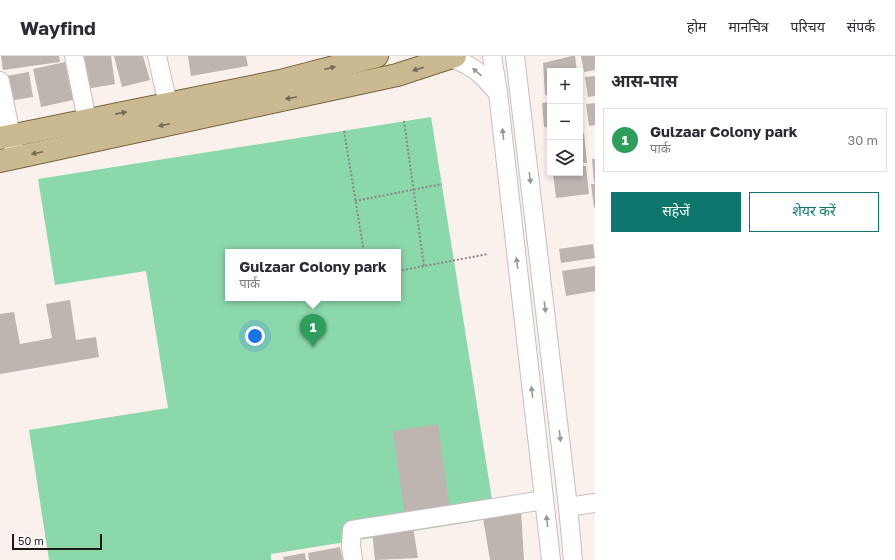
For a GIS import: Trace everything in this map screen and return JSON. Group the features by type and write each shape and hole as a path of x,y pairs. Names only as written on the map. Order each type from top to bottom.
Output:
{"main road":[{"path":"6,136 280,81 377,56"},
{"path":"8,159 397,75 453,57"}],"street":[{"path":"74,56 87,120"},
{"path":"157,56 168,104"},
{"path":"492,56 498,93 551,560"},
{"path":"515,56 574,560"},
{"path":"453,57 475,69 498,93"},
{"path":"0,81 8,159"},
{"path":"353,560 351,545 352,530 544,500"},
{"path":"568,507 595,502"}],"path":[{"path":"404,121 424,266"},
{"path":"344,131 363,249"},
{"path":"355,201 442,184"},
{"path":"401,270 488,254"}],"green space":[{"path":"431,117 495,518 271,554 271,560 49,560 29,430 168,408 146,271 55,285 38,179"}],"building":[{"path":"1,56 59,56 60,62 3,70"},
{"path":"81,56 111,56 115,84 86,89"},
{"path":"114,56 143,56 150,80 122,87"},
{"path":"188,56 246,56 248,66 191,76"},
{"path":"575,56 577,68 547,68 547,95 545,95 543,63"},
{"path":"581,56 595,56 595,70 584,72"},
{"path":"65,62 73,100 41,107 33,69"},
{"path":"29,72 33,97 9,101 6,76"},
{"path":"595,76 595,96 588,97 585,77"},
{"path":"547,102 547,127 544,127 542,103"},
{"path":"595,103 595,125 589,126 586,104"},
{"path":"584,133 587,163 583,163"},
{"path":"592,159 595,159 595,183 594,183"},
{"path":"583,166 586,166 589,194 556,198 553,176 583,176"},
{"path":"591,184 595,184 594,208"},
{"path":"593,244 595,258 561,263 559,249"},
{"path":"595,266 595,291 566,296 562,271"},
{"path":"70,300 76,340 96,337 99,357 0,374 0,314 14,312 20,344 52,338 46,304"},
{"path":"438,424 450,511 405,518 393,431"},
{"path":"521,511 524,560 490,560 483,518"},
{"path":"413,527 418,558 375,560 372,531"},
{"path":"340,547 343,560 309,560 308,553"},
{"path":"305,553 306,560 284,560 283,557"}],"place":[{"name":"Gulzaar Colony park","path":"313,347"}]}
